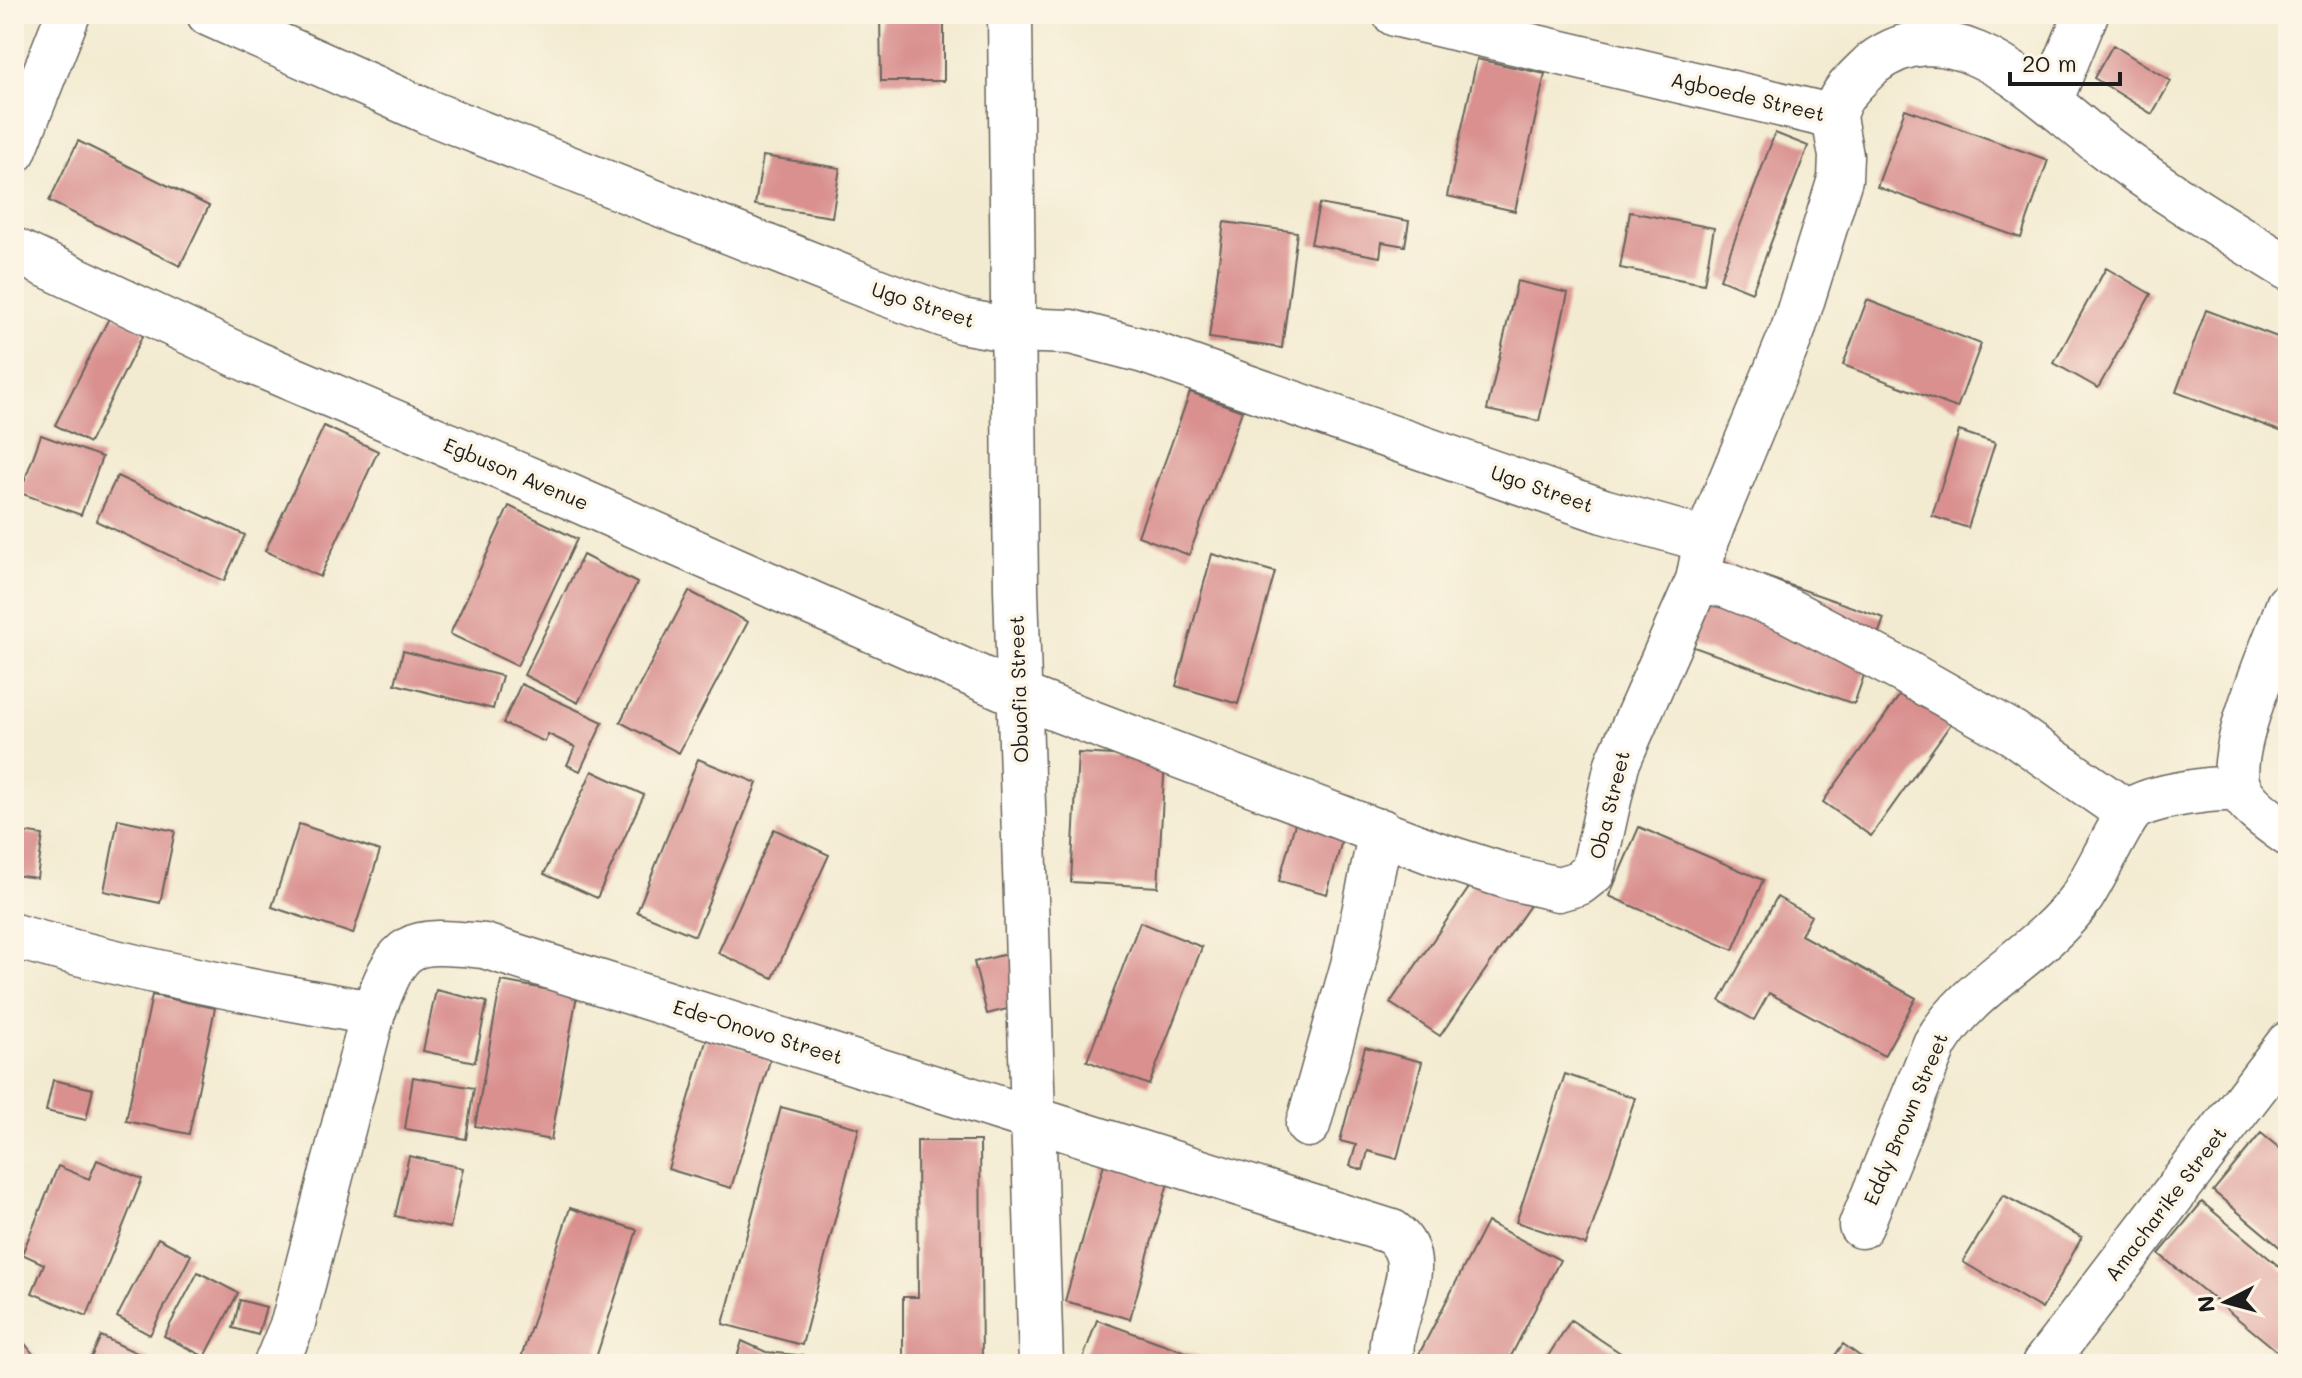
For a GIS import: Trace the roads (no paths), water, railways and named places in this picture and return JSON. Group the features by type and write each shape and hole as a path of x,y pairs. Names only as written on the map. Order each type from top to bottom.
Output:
{"street":[{"path":"14,151 28,82 68,14"},
{"name":"Ugo Street","path":"209,14 428,112 961,321 1012,330 1071,332 1144,351 1603,511 1702,560 1728,586 1787,610 2013,733 2128,813"},
{"name":"Obuofia Street","path":"1010,14 1015,186 1012,330 1019,695 1041,1364"},
{"name":"Agboede Street","path":"1395,14 1834,117 1840,99 1883,54 1898,45 1934,39 1973,48 2051,99 2104,147 2288,268"},
{"path":"2051,99 2086,14"},
{"name":"Oba Street","path":"1019,695 1437,854 1558,889 1579,883 1593,872 1617,764 1793,330 1835,195 1841,156 1834,117"},
{"name":"Egbuson Avenue","path":"14,250 255,363 571,497 1019,695"},
{"path":"2288,605 2236,751 2235,774 2240,790 2288,834"},
{"path":"2128,813 2143,804 2179,795 2240,790"},
{"name":"Eddy Brown Street","path":"1861,1226 1929,1058 1949,1021 2066,917 2089,885 2128,813"},
{"path":"1308,1125 1353,965 1381,831"},
{"path":"14,936 67,951 291,999 373,1013"},
{"name":"Ede-Onovo Street","path":"276,1364 293,1323 373,1013 388,973 401,954 428,941 484,946 1392,1232 1404,1241 1409,1257 1409,1274 1392,1338 1393,1364"},
{"name":"Amacharike Street","path":"2044,1364 2288,1044"}]}
